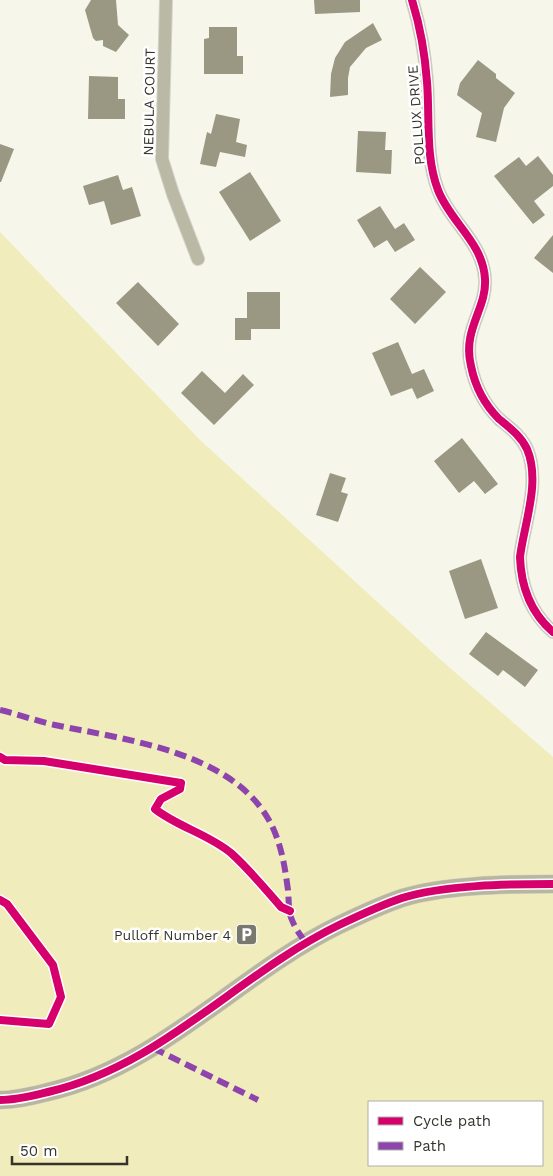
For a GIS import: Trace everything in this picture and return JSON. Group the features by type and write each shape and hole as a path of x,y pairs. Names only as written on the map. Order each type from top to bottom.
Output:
{"street":[{"name":"NEBULA COURT","path":"166,0 162,159 172,194 198,259"},
{"name":"POLLUX DRIVE","path":"412,0 426,71 430,159 433,174 446,206 480,254 484,267 486,281 469,338 470,365 480,394 513,430 528,451 532,480 520,557 520,569 527,597 553,632"},
{"path":"0,1100 13,1100 64,1088 97,1077 124,1064 185,1028 278,960 338,925 373,909 403,898 425,893 553,884"}],"shaded area":[{"path":"0,232 200,440 442,661 553,757 553,1176 0,1176"}],"building":[{"path":"91,0 116,0 118,25 129,35 116,52 103,46 103,40 96,41 93,38 85,10"},
{"path":"314,0 360,0 360,12 315,14"},
{"path":"373,23 382,40 366,48 350,67 348,95 330,97 331,74 335,58 345,42"},
{"path":"209,27 237,27 237,56 243,56 243,74 204,74 204,39 209,38"},
{"path":"478,60 496,74 496,78 515,93 504,108 496,142 476,137 482,113 457,95 460,83"},
{"path":"89,76 118,77 118,99 125,99 125,119 88,119"},
{"path":"216,114 240,119 236,142 247,145 245,157 220,152 216,167 200,164 207,132 211,134"},
{"path":"358,131 386,132 385,150 392,150 391,174 356,172"},
{"path":"0,144 14,149 1,182 0,182"},
{"path":"538,156 553,175 553,186 534,201 545,215 533,224 494,176 519,157 526,166"},
{"path":"250,172 281,221 250,241 219,192"},
{"path":"118,175 123,190 132,187 141,216 111,225 104,201 89,205 83,186"},
{"path":"380,206 395,229 404,223 415,240 395,252 387,240 374,248 357,220"},
{"path":"553,235 553,273 534,258"},
{"path":"420,267 446,292 415,324 390,299"},
{"path":"138,282 179,324 158,346 116,303"},
{"path":"247,292 280,292 280,329 251,329 251,340 235,340 235,318 247,318"},
{"path":"398,342 412,374 424,369 434,391 417,399 412,388 391,396 372,353"},
{"path":"202,371 225,393 243,374 254,385 214,425 181,393"},
{"path":"462,438 498,484 485,494 474,481 459,493 434,461"},
{"path":"330,473 346,478 341,492 348,494 338,522 316,515"},
{"path":"481,559 498,608 465,619 449,571"},
{"path":"486,632 538,670 525,687 503,670 498,676 469,654"}],"marked path":[{"path":"0,710 48,723 146,744 208,766 234,782 257,802 273,828 279,843 284,866 291,917 296,929 306,943"},
{"path":"153,1048 258,1100"}],"cycle path":[{"path":"412,0 420,30 425,61 431,164 434,177 443,201 472,243 483,266 485,290 472,330 469,353 471,366 475,381 485,401 494,414 518,436 527,449 531,462 532,489 520,557 522,578 533,608 545,625 553,632"},
{"path":"0,757 5,760 44,761 181,783 180,789 161,799 155,809 173,821 222,846 251,872 281,907 290,911"},
{"path":"0,1100 18,1099 48,1092 89,1079 127,1062 163,1041 302,945 339,925 386,904 402,898 437,890 497,885 553,884"},
{"path":"0,900 7,904 53,965 61,997 49,1024 0,1020"}],"place":[{"name":"Pulloff Number 4","path":"247,935"}]}
